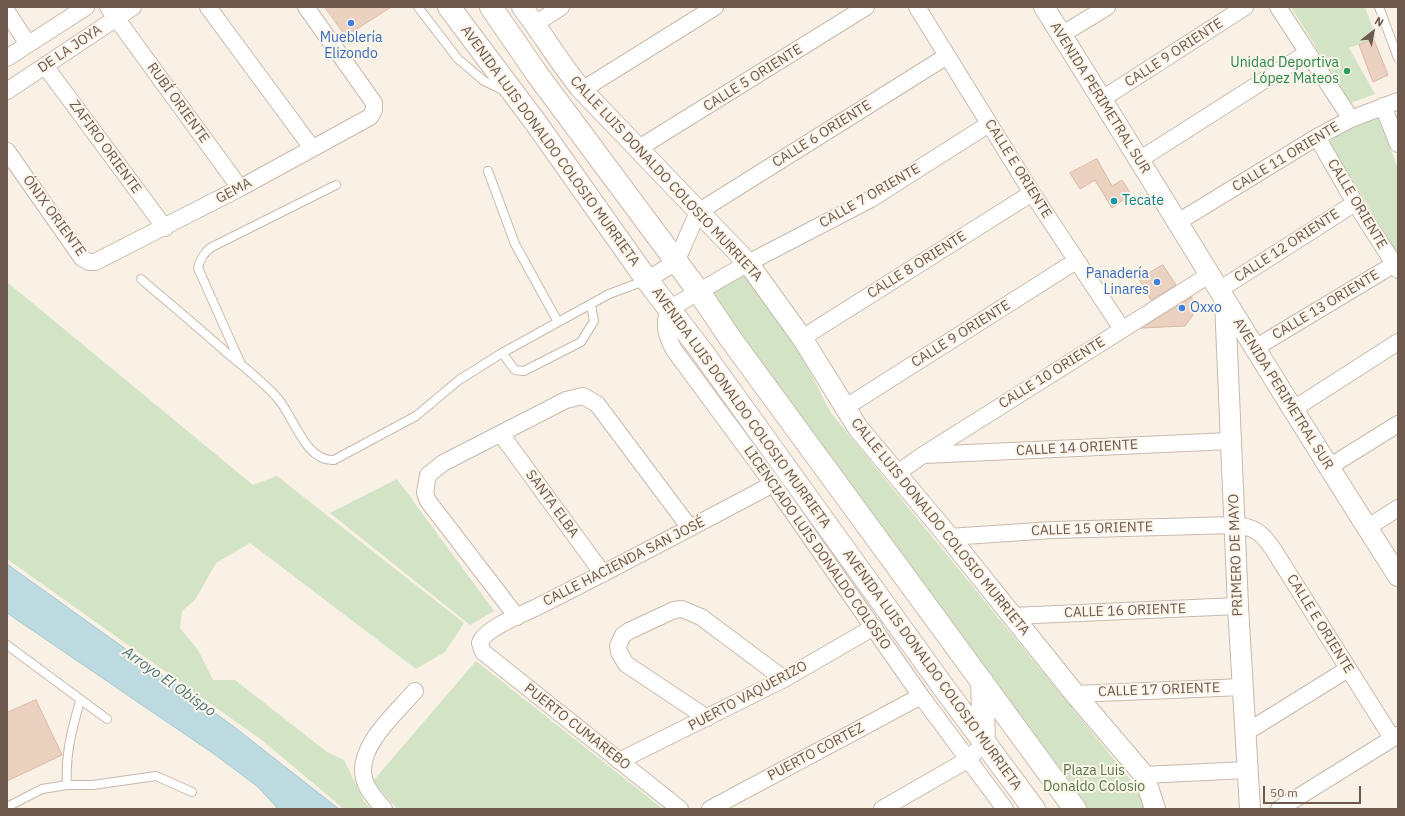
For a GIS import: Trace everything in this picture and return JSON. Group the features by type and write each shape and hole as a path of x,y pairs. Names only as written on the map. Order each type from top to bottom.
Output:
{"main road":[{"name":"AVENIDA LUIS DONALDO COLOSIO MURRIETA","path":"449,7 647,280 703,353 944,688 982,735 1034,809"},
{"path":"491,7 545,84 699,292 748,363 1075,809"},
{"path":"944,688 957,695 964,696 971,694 975,689 978,675"},
{"path":"978,675 982,735"},
{"path":"982,735 988,721 996,717 1012,722"}],"street":[{"name":"DE LA JOYA","path":"7,58 86,7"},
{"name":"DE LA JOYA","path":"7,91 45,66 112,12 133,7"},
{"path":"208,7 312,148"},
{"name":"GEMA","path":"88,262 95,262 165,228 370,117 374,110 374,104 306,7"},
{"name":"CALLE LUIS DONALDO COLOSIO MURRIETA","path":"522,7 565,69 582,90 748,263 802,338 858,428 949,537 1075,694 1144,775 1155,809"},
{"path":"535,24 561,7"},
{"path":"582,90 715,7"},
{"name":"CALLE 5 ORIENTE","path":"639,148 866,7"},
{"name":"CALLE E ORIENTE","path":"916,7 1032,193 1122,329"},
{"name":"AVENIDA PERIMETRAL SUR","path":"1044,7 1178,222 1292,410 1398,576"},
{"path":"1061,35 1107,7"},
{"name":"CALLE 9 ORIENTE","path":"1102,99 1245,7"},
{"path":"1278,7 1351,119"},
{"path":"7,12 28,44"},
{"name":"RUBÍ ORIENTE","path":"112,12 240,188"},
{"path":"1139,160 1307,53"},
{"name":"CALLE 6 ORIENTE","path":"698,212 947,56"},
{"name":"ZAFIRO ORIENTE","path":"45,66 165,228"},
{"path":"1391,104 1398,144"},
{"name":"CALLE 11 ORIENTE","path":"1178,222 1317,137 1351,119 1391,104"},
{"name":"CALLE 7 ORIENTE","path":"699,292 748,263 871,199 989,124"},
{"name":"CALLE ORIENTE","path":"1317,137 1355,203 1397,265"},
{"name":"ÓNIX ORIENTE","path":"7,151 82,258 88,262"},
{"name":"CALLE 8 ORIENTE","path":"802,338 1032,193"},
{"name":"CALLE 12 ORIENTE","path":"1218,288 1355,203"},
{"path":"647,280 676,262 698,212"},
{"name":"CALLE 9 ORIENTE","path":"846,407 1076,261"},
{"name":"CALLE 13 ORIENTE","path":"1255,348 1397,265"},
{"name":"CALLE 10 ORIENTE","path":"896,474 923,455 1122,329 1218,288"},
{"name":"PRIMERO DE MAYO","path":"1218,288 1230,441 1250,809"},
{"path":"669,309 699,292"},
{"name":"LICENCIADO LUIS DONALDO COLOSIO","path":"669,309 665,327 667,338 674,350 773,484 921,696 1005,809"},
{"path":"1292,410 1398,342"},
{"path":"517,617 428,501 425,492 426,483 428,475 435,468 566,400 583,396 597,404 690,528"},
{"path":"1329,467 1398,424"},
{"name":"SANTA ELBA","path":"501,434 603,574"},
{"name":"CALLE 14 ORIENTE","path":"923,455 1230,441"},
{"name":"CALLE HACIENDA SAN JOSÉ","path":"480,643 485,634 603,574 773,484"},
{"path":"1367,528 1398,508"},
{"name":"CALLE E ORIENTE","path":"1235,525 1249,526 1263,535 1348,669 1395,736"},
{"name":"CALLE 15 ORIENTE","path":"949,537 1053,530 1235,525"},
{"name":"CALLE 16 ORIENTE","path":"1012,616 1238,606"},
{"path":"707,718 626,664 619,652 618,646 623,635 668,612 682,609 691,611 784,679"},
{"name":"PUERTO VAQUERIZO","path":"619,761 784,679 874,627"},
{"name":"PUERTO CUMAREBO","path":"480,643 483,652 680,809"},
{"path":"1245,733 1348,669"},
{"name":"CALLE 17 ORIENTE","path":"1075,694 1243,687"},
{"path":"384,809 371,793 364,779 363,765 366,753 375,738 415,691"},
{"name":"PUERTO CORTEZ","path":"710,809 921,696"},
{"path":"882,809 969,759 982,735"},
{"path":"1279,809 1395,736"},
{"path":"1144,775 1247,770"}],"lane":[{"path":"418,7 458,59 484,81 515,96"},
{"path":"1379,7 1398,58"},
{"path":"488,171 515,244 558,322"},
{"path":"241,364 198,268 199,261 210,248 336,185"},
{"path":"141,279 268,387 280,401 312,452 330,460 334,460 416,416 459,380 502,353 610,294 647,280"},
{"path":"502,353 515,370 524,371 581,342 594,321 591,304"},
{"path":"7,645 80,701 107,719"},
{"path":"67,785 65,764 80,701"},
{"path":"7,807 42,789 67,785 93,785 156,776 192,792"}],"green space":[{"name":"Unidad Deportiva López Mateos","path":"1291,7 1365,7 1376,38 1349,48 1375,94 1351,103"},
{"path":"1379,118 1398,169 1398,254 1329,142 1344,130"},
{"name":"Plaza Luis Donaldo Colosio","path":"740,270 793,339 831,413 1139,790 1144,809 1082,809 711,294"},
{"path":"7,282 253,485 277,476 464,623 445,652 416,669 250,543 216,563 195,600 182,611 180,628 198,650 213,680 235,680 327,752 344,760 364,801 371,809 344,809 263,741 7,559"},
{"path":"397,479 494,611 470,625 330,513"},
{"path":"476,661 663,809 397,809 373,781"}],"water":[{"name":"Arroyo El Obispo","path":"7,564 233,726 339,809 278,809 258,787 214,754 7,613"}],"building":[{"name":"Mueblería Elizondo","path":"325,7 391,7 346,36"},
{"path":"1374,40 1388,75 1373,82 1359,45"},
{"path":"1097,159 1112,186 1122,180 1131,194 1112,208 1095,180 1080,189 1070,173"},
{"name":"Panadería Linares","path":"1163,265 1176,285 1151,300 1139,279"},
{"name":"Oxxo","path":"1192,297 1193,315 1185,326 1142,328"},
{"path":"36,700 62,755 7,781 7,713"}],"place":[{"name":"Mueblería Elizondo","path":"351,23"},
{"name":"Unidad Deportiva López Mateos","path":"1347,71"},
{"name":"Tecate","path":"1114,201"},
{"name":"Panadería Linares","path":"1157,282"},
{"name":"Oxxo","path":"1182,308"}]}
